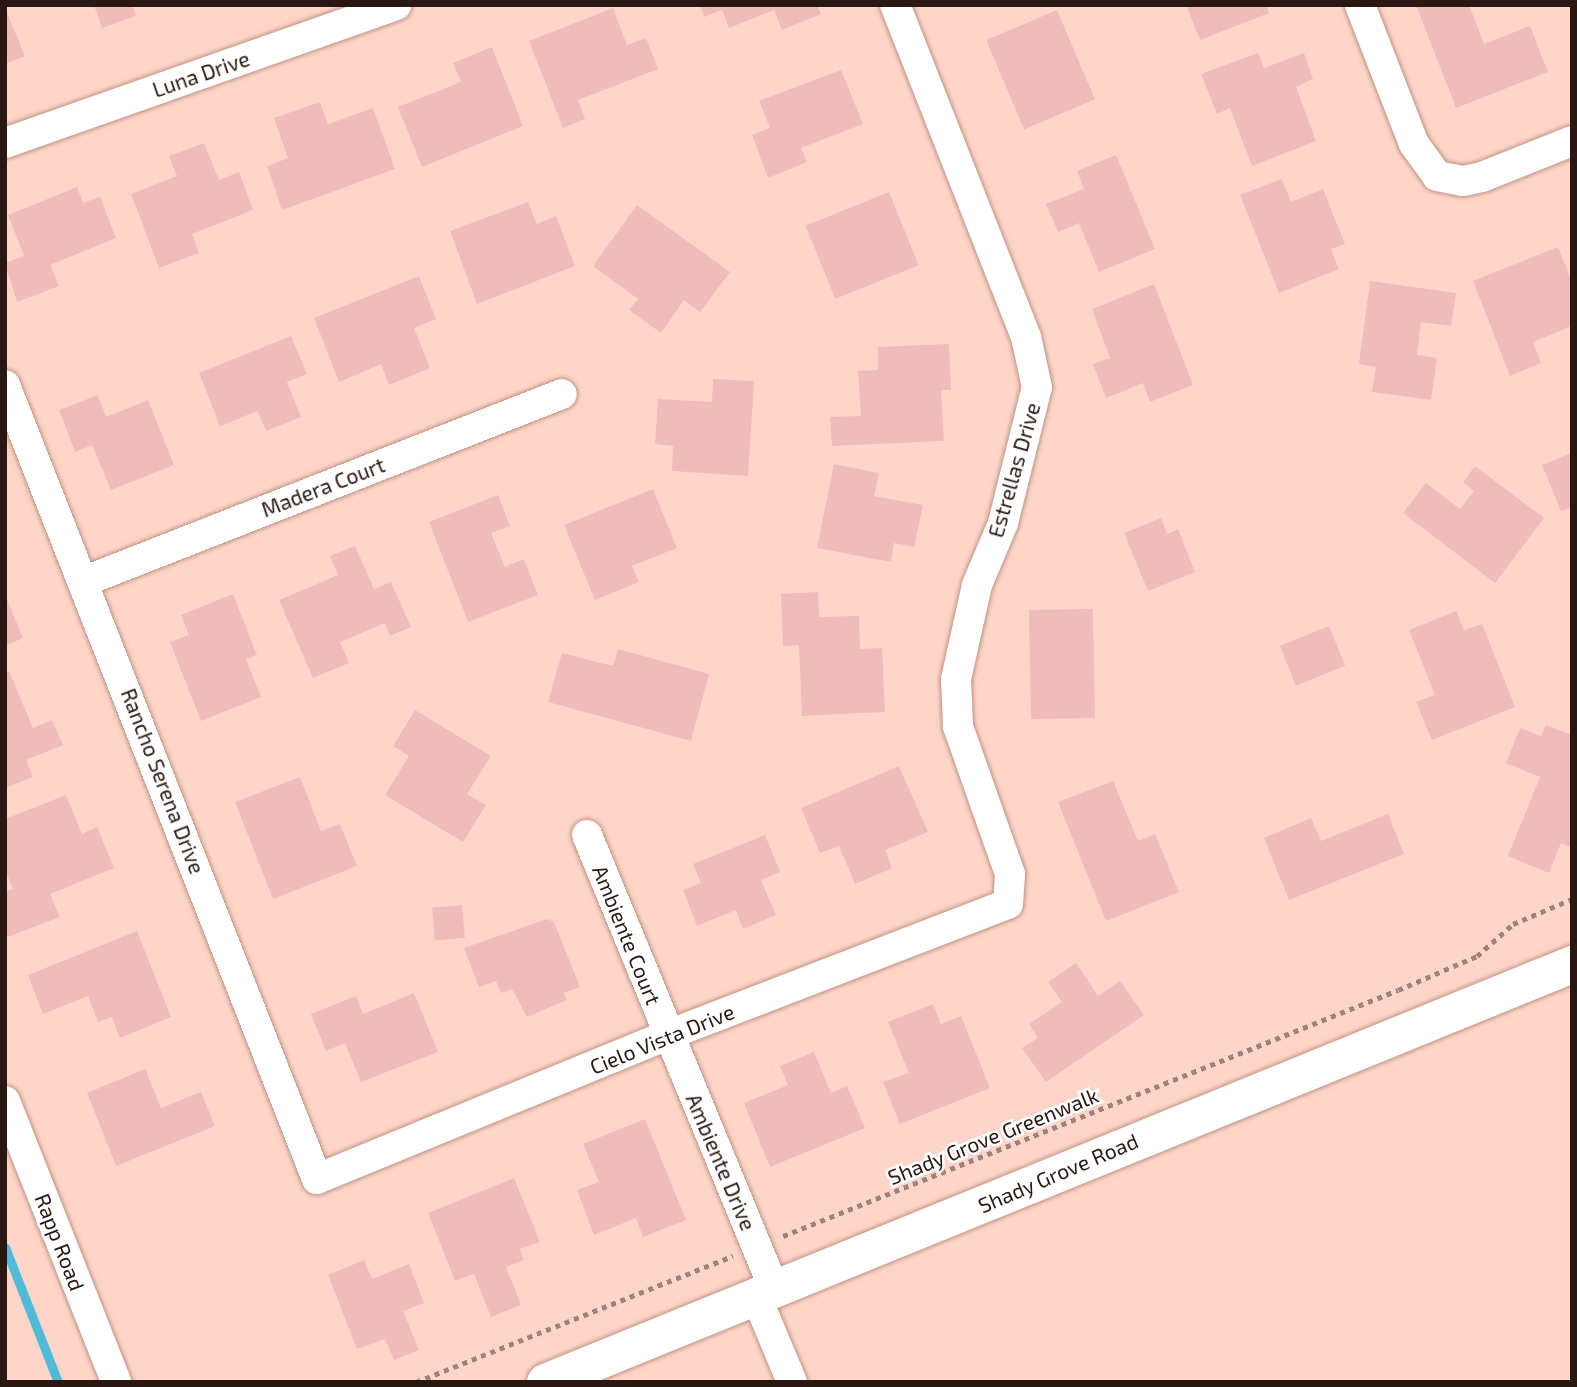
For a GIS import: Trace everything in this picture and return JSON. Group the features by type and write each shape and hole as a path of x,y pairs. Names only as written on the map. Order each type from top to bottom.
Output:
{"main road":[{"name":"Shady Grove Road","path":"545,1382 1572,964"}],"street":[{"name":"Luna Drive","path":"5,143 396,5"},
{"name":"Estrellas Drive","path":"895,5 1026,337 1037,387 1003,523 976,585 956,679 958,726 1010,874 1008,904"},
{"path":"1360,5 1414,144 1437,176 1463,181 1482,177 1572,141"},
{"name":"Rancho Serena Drive","path":"5,385 85,581 317,1179"},
{"name":"Madera Court","path":"85,581 562,394"},
{"name":"Ambiente Court","path":"587,835 668,1035"},
{"name":"Cielo Vista Drive","path":"317,1179 668,1035 1008,904"},
{"name":"Ambiente Drive","path":"668,1035 756,1247 765,1292 792,1382"},
{"name":"Rapp Road","path":"5,1101 116,1382"}],"path":[{"name":"Shady Grove Greenwalk","path":"416,1382 1398,990 1477,956 1513,924 1572,899"}],"building":[{"path":"94,5 132,5 136,16 102,28"},
{"path":"700,5 817,5 821,14 782,30 774,10 729,28 722,10 704,17"},
{"path":"1186,5 1266,5 1269,13 1200,40"},
{"path":"1416,5 1469,5 1484,44 1530,26 1548,72 1456,108"},
{"path":"5,8 25,56 5,64"},
{"path":"613,8 627,45 646,38 658,69 578,100 585,119 563,128 529,41"},
{"path":"1057,10 1095,99 1024,129 986,40"},
{"path":"492,47 523,126 422,167 398,107 461,82 453,63"},
{"path":"1258,53 1264,68 1304,53 1313,79 1296,87 1316,141 1252,166 1230,108 1217,114 1201,74"},
{"path":"841,70 863,124 801,148 807,162 768,178 752,135 770,128 759,101"},
{"path":"320,102 328,124 373,108 395,169 282,210 267,166 288,158 274,118"},
{"path":"204,143 219,180 239,172 253,210 192,234 199,253 159,268 131,194 177,176 169,156"},
{"path":"1116,155 1155,249 1099,272 1079,223 1058,232 1046,204 1084,189 1077,171"},
{"path":"1282,179 1291,202 1323,189 1345,244 1331,249 1339,269 1279,293 1240,195"},
{"path":"77,187 83,203 100,197 116,238 50,265 59,286 17,302 5,263 24,256 8,215"},
{"path":"889,192 919,265 835,299 806,226"},
{"path":"528,202 537,224 556,216 575,266 477,304 450,231"},
{"path":"637,205 730,272 700,312 684,300 661,333 629,310 638,299 593,266"},
{"path":"1558,247 1572,282 1572,326 1533,342 1541,363 1510,376 1473,281"},
{"path":"419,276 436,319 414,328 430,368 389,385 381,364 339,382 314,318"},
{"path":"1370,281 1456,293 1451,326 1421,322 1417,355 1437,358 1431,400 1372,392 1376,367 1359,364"},
{"path":"1154,284 1193,385 1150,402 1143,383 1106,398 1093,364 1110,358 1092,309"},
{"path":"291,336 307,374 287,382 301,417 266,431 258,411 220,426 199,373"},
{"path":"949,344 951,390 941,390 944,441 832,446 830,417 861,416 858,371 878,370 878,347"},
{"path":"713,379 754,381 748,476 672,471 673,446 655,444 658,399 712,402"},
{"path":"98,395 106,417 148,400 174,465 111,490 92,445 75,452 59,410"},
{"path":"1572,453 1572,507 1561,511 1542,465"},
{"path":"834,464 879,473 874,496 923,505 914,547 894,543 891,562 817,548"},
{"path":"1475,466 1544,518 1495,583 1403,513 1426,483 1460,509 1474,491 1463,482"},
{"path":"653,489 677,548 632,566 639,582 595,600 564,525"},
{"path":"498,495 510,526 491,533 505,567 524,559 538,595 468,622 429,522"},
{"path":"1161,518 1167,534 1178,529 1195,572 1148,591 1124,533"},
{"path":"355,546 374,589 391,582 411,627 390,636 385,623 340,642 349,663 313,678 279,600 338,575 330,556"},
{"path":"818,592 819,617 859,616 860,649 882,648 885,712 802,716 799,645 783,646 781,594"},
{"path":"5,594 23,638 5,646"},
{"path":"233,594 257,655 246,659 261,697 201,721 170,642 189,635 181,615"},
{"path":"1093,609 1095,718 1031,719 1029,610"},
{"path":"1456,611 1464,630 1482,624 1515,707 1432,740 1416,702 1435,695 1409,630"},
{"path":"1329,626 1345,666 1296,686 1280,646"},
{"path":"618,649 709,674 691,741 548,702 562,653 613,666"},
{"path":"9,671 33,728 52,720 63,745 26,760 33,777 5,788 5,672"},
{"path":"415,710 491,756 467,794 486,805 463,842 385,795 409,756 393,746"},
{"path":"1546,725 1572,735 1572,848 1561,843 1549,873 1508,856 1540,777 1506,763 1520,728 1541,736"},
{"path":"899,766 928,832 885,850 892,868 855,884 839,846 820,853 801,808"},
{"path":"300,777 321,831 340,824 357,866 273,899 235,802"},
{"path":"1113,781 1138,841 1155,834 1179,892 1106,921 1058,802"},
{"path":"66,795 82,834 97,827 114,868 50,894 60,917 5,938 5,892 13,889 5,870 5,819"},
{"path":"1388,814 1404,854 1289,900 1264,838 1311,818 1321,841"},
{"path":"765,835 780,872 761,880 776,915 743,929 736,910 697,926 683,890 701,883 693,864"},
{"path":"462,905 465,938 435,940 432,908"},
{"path":"547,919 554,922 580,987 564,993 567,1000 527,1017 512,989 501,993 496,981 479,987 464,948"},
{"path":"137,931 171,1017 120,1038 112,1017 98,1022 88,996 43,1014 28,975"},
{"path":"1076,963 1098,996 1120,981 1144,1015 1046,1082 1022,1048 1038,1038 1029,1024 1062,1002 1048,982"},
{"path":"414,993 438,1052 361,1082 345,1043 326,1051 311,1014 356,996 363,1014"},
{"path":"933,1004 941,1024 961,1016 990,1088 900,1124 883,1082 909,1073 888,1022"},
{"path":"814,1052 831,1093 847,1086 865,1128 770,1167 744,1103 788,1085 780,1066"},
{"path":"145,1069 161,1108 201,1092 215,1126 116,1166 87,1093"},
{"path":"645,1119 686,1220 643,1237 636,1218 594,1235 577,1190 599,1182 583,1144"},
{"path":"514,1178 540,1242 520,1249 524,1260 506,1267 521,1305 491,1317 474,1274 455,1281 428,1213"},
{"path":"364,1260 372,1279 409,1264 424,1303 403,1311 419,1350 394,1360 385,1339 357,1349 328,1275"}],"waterway":[{"path":"5,1247 58,1382"}]}
